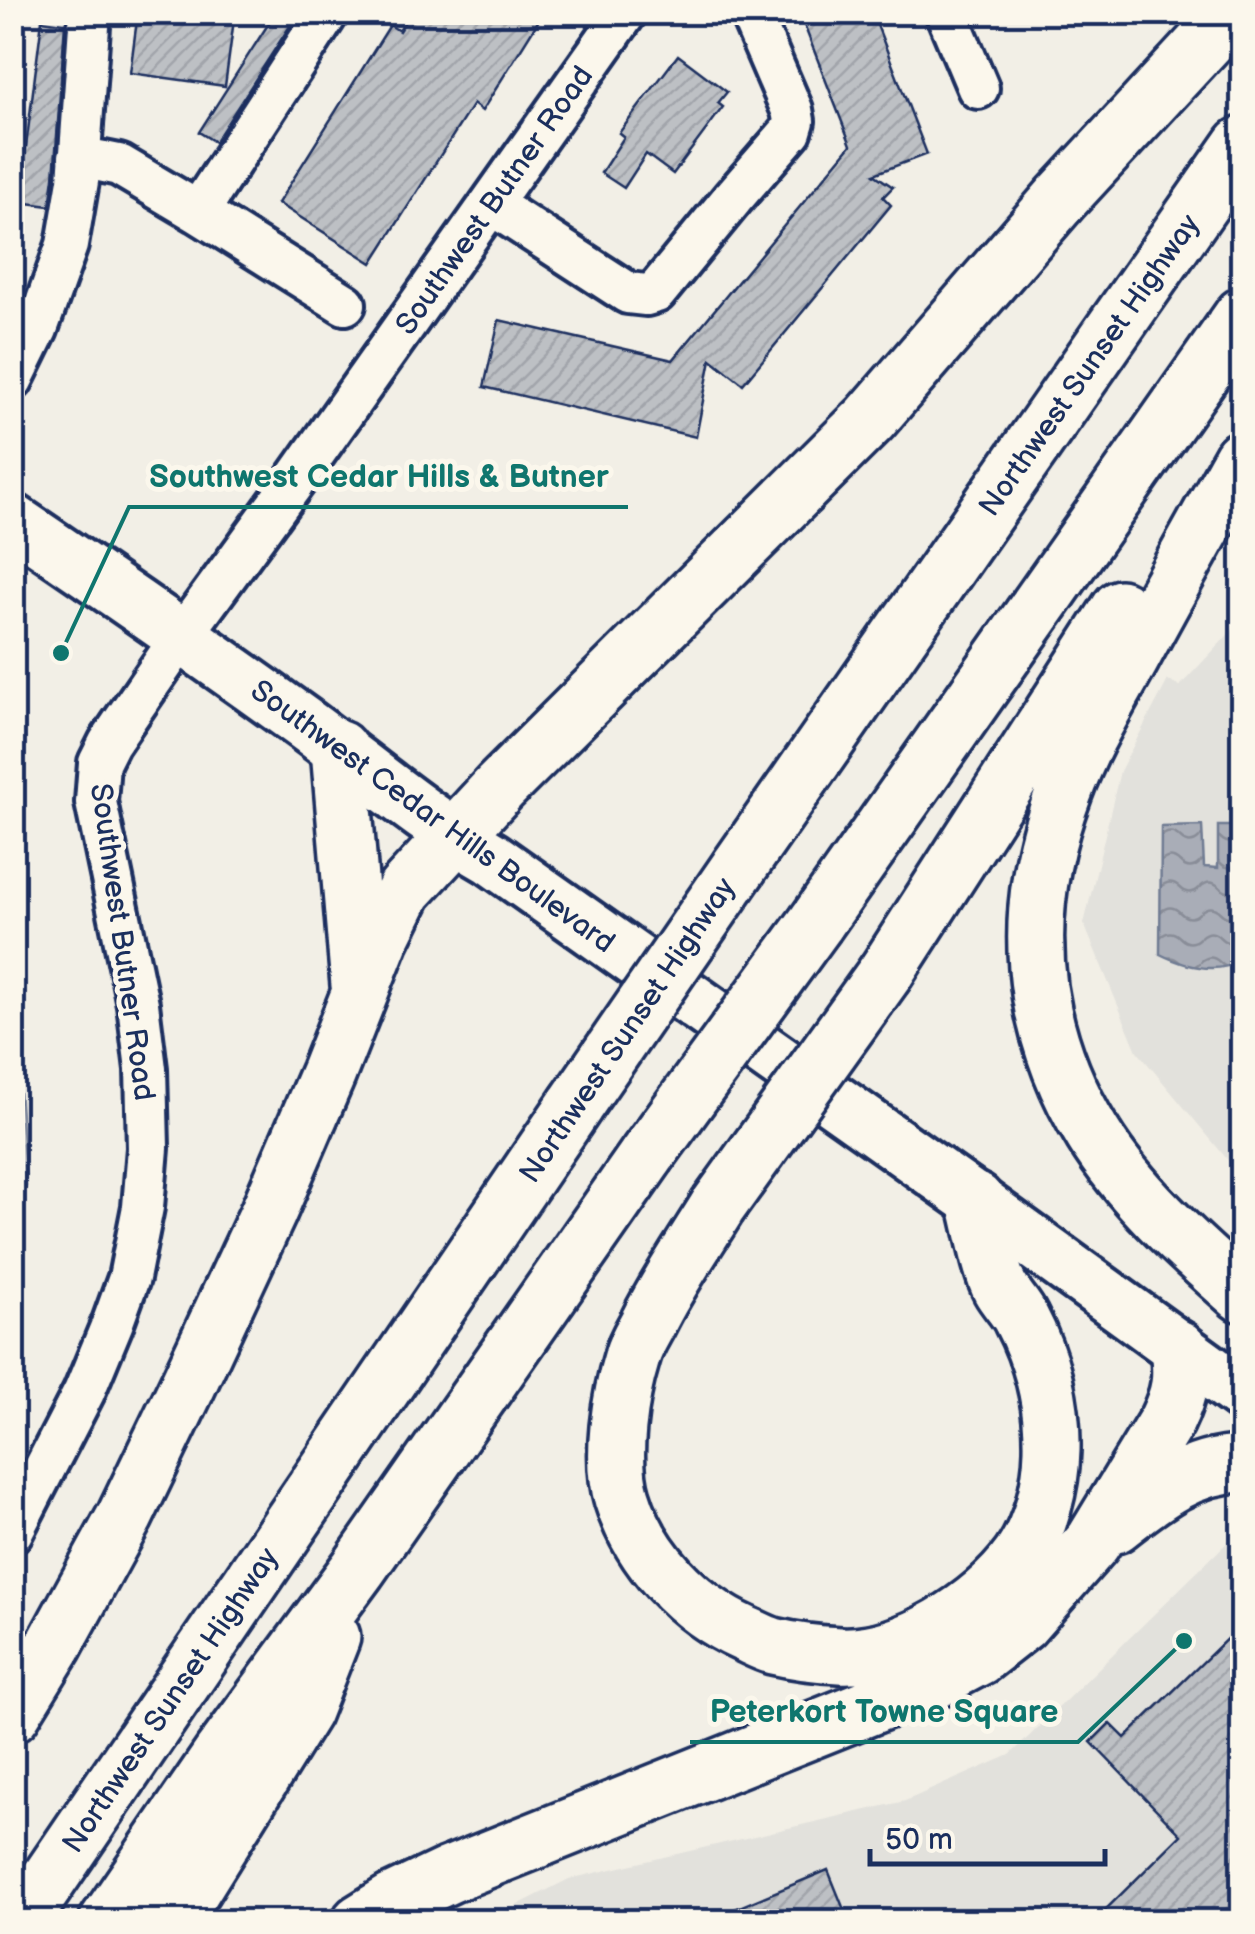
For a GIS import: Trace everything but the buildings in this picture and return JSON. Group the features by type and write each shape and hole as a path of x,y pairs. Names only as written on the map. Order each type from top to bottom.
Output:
{"highway":[{"path":"12,1714 55,1644 133,1499 268,1212 405,890 500,787 870,419 1061,198 1233,12"},
{"name":"Northwest Sunset Highway","path":"20,1922 576,1104 1242,145"},
{"path":"107,1922 221,1755 358,1570 1242,316"},
{"path":"976,1201 998,1286 1020,1315 1039,1358 1052,1418 1046,1495 1037,1525 1020,1556 963,1613 914,1639 880,1650 843,1655 771,1645 719,1622 673,1585 642,1543 621,1497 617,1449 620,1405 633,1352 658,1302 718,1206 886,972 1172,528 1242,456"},
{"path":"1242,456 1099,716 1064,790 1045,850 1035,914 1036,974 1050,1044 1094,1136 1174,1233 1242,1294"},
{"path":"338,749 360,992"},
{"path":"360,1922 449,1875 932,1682 979,1657 1021,1624 1093,1542 1177,1399 1182,1374 1178,1348"},
{"path":"1093,1542 1172,1484 1213,1466 1242,1464"},
{"path":"172,1922 304,1710 358,1570"}],"main road":[{"name":"Southwest Cedar Hills Boulevard","path":"12,520 182,636 454,837 490,858 976,1201 1242,1394"}],"street":[{"path":"12,380 36,329 66,245 78,181 90,12"},
{"path":"198,212 328,12"},
{"name":"Southwest Butner Road","path":"12,1532 84,1392 124,1293 138,1234 148,1148 146,1069 138,1004 96,802 99,763 182,636 626,12"},
{"path":"490,204 628,293 656,292 785,140 794,122 750,12"},
{"path":"946,12 978,88"},
{"path":"79,157 118,165 344,304"}],"shaded area":[{"path":"1242,620 1242,1177 1137,1051 1084,924 1120,771 1168,680 1180,686"},
{"path":"13,1005 26,1186 12,1231"},
{"path":"1242,1528 1242,1921 484,1922 569,1879 905,1801 1010,1755"}],"water":[{"path":"1202,826 1204,867 1218,868 1218,826 1242,826 1242,961 1222,967 1191,965 1160,954 1161,827"}],"place":[{"name":"Southwest Cedar Hills & Butner","path":"61,653"},
{"name":"Peterkort Towne Square","path":"1184,1641"}]}
